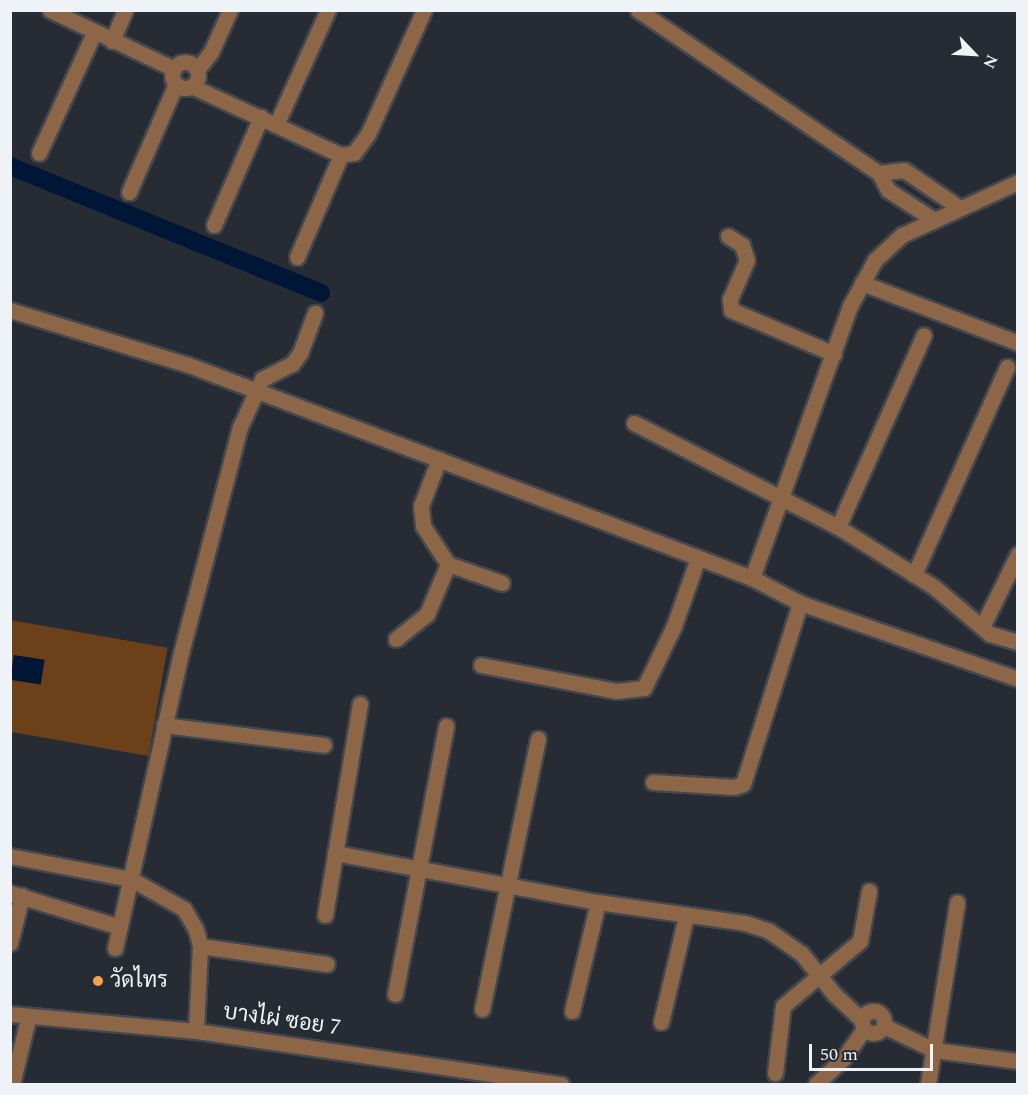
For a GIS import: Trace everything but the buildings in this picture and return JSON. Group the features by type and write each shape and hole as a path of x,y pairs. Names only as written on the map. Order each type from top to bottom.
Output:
{"street":[{"path":"50,10 112,40 180,80 341,155 354,153 362,146 424,10"},
{"path":"112,40 125,10"},
{"path":"180,80 197,70 211,52 230,10"},
{"path":"276,125 328,10"},
{"path":"638,10 879,173 888,190 934,220"},
{"path":"39,153 94,33"},
{"path":"129,192 188,62 197,70"},
{"path":"214,225 261,117"},
{"path":"297,257 341,155"},
{"path":"879,173 904,170 960,208"},
{"path":"752,578 850,306 874,260 902,235 1017,182"},
{"path":"728,236 742,245 747,260 730,299 730,310 834,354"},
{"path":"862,283 1017,343"},
{"path":"10,310 117,340 254,390 752,578 800,603 1017,679"},
{"path":"115,948 164,725 230,461 254,390 269,374 292,364 315,313"},
{"path":"838,527 924,335"},
{"path":"914,575 1007,367"},
{"path":"634,423 783,496 838,527 914,575 982,627 1017,642"},
{"path":"439,459 420,516 448,564 502,583"},
{"path":"982,627 1017,554"},
{"path":"481,665 616,692 644,688 674,626 698,558"},
{"path":"396,639 427,614 448,564"},
{"path":"653,782 734,787 743,784 800,603"},
{"path":"325,915 360,704"},
{"path":"164,725 324,745"},
{"path":"395,994 421,869 446,726"},
{"path":"482,1009 538,739"},
{"path":"335,853 598,902 745,923 769,930 801,952 863,1025"},
{"name":"บางไผ่ ซอย 7","path":"10,856 131,879 184,909 196,930 200,946 196,1031 561,1084"},
{"path":"775,1072 783,1006 818,974 860,941 869,891"},
{"path":"12,935 16,895 120,927"},
{"path":"572,1011 598,902"},
{"path":"928,1084 957,902"},
{"path":"661,1022 686,916"},
{"path":"200,946 327,964"},
{"path":"816,1084 843,1059 868,1012 877,1012 884,1017 884,1026 934,1050 1017,1060"},
{"path":"10,1014 28,1018 196,1031"},
{"path":"12,1084 28,1018"}],"shaded area":[{"path":"10,620 168,648 148,756 10,732"}],"water":[{"path":"14,655 45,660 41,685 10,680"}],"waterway":[{"path":"10,166 321,293"}],"place":[{"name":"วัดไทร","path":"98,981"}]}
